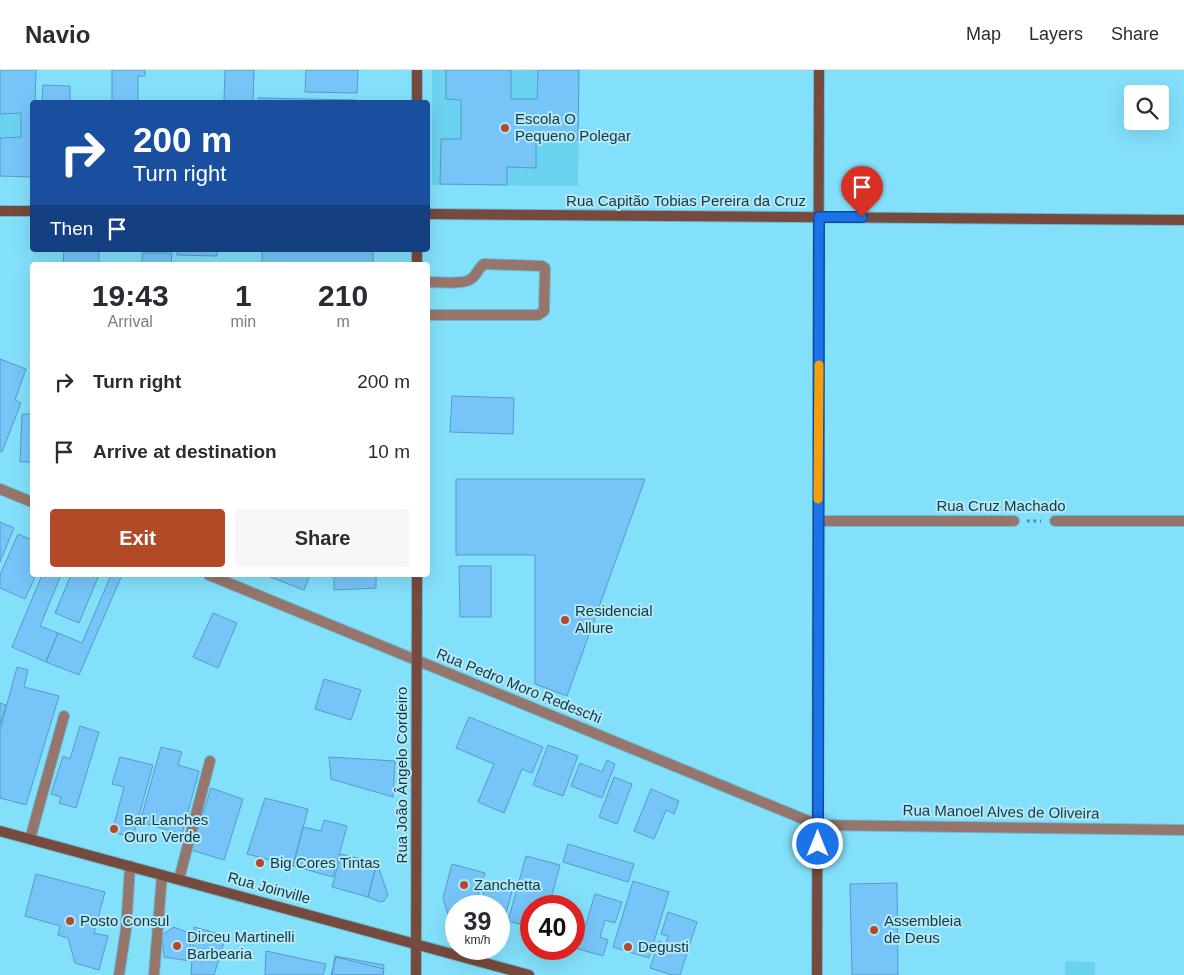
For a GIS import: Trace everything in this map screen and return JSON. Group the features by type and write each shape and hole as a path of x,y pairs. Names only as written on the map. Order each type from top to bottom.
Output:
{"street":[{"path":"417,70 417,100"},
{"path":"817,975 819,70"},
{"path":"0,211 30,211"},
{"name":"Rua Capitão Tobias Pereira da Cruz","path":"430,214 1184,220"},
{"path":"430,282 464,282 471,279 478,268 484,264 542,266 545,268 544,311 538,315 430,315"},
{"path":"0,489 30,501"},
{"name":"Rua Cruz Machado","path":"818,521 1014,521"},
{"name":"Rua Cruz Machado","path":"1055,521 1184,522"},
{"name":"Rua Pedro Moro Redeschi","path":"214,577 818,825"},
{"name":"Rua João Ângelo Cordeiro","path":"416,975 417,577"},
{"path":"30,839 64,716"},
{"path":"179,879 210,760"},
{"name":"Rua Manoel Alves de Oliveira","path":"818,825 1184,830"},
{"name":"Rua Joinville","path":"0,831 529,975"},
{"path":"120,975 126,929 130,866"},
{"path":"154,975 162,875"}],"path":[{"name":"Rua Cruz Machado","path":"1014,521 1055,521"}],"shaded area":[{"path":"0,70 36,70 35,100 30,100 30,177 0,176"},
{"name":"Escola O Pequeno Polegar","path":"432,70 579,70 578,186 432,185"},
{"path":"1065,961 1095,962 1095,975 1065,975"}],"building":[{"path":"0,70 36,70 35,100 30,100 30,177 0,176 0,138 21,137 21,113 0,114"},
{"path":"112,70 145,70 145,76 138,76 138,100 112,100"},
{"path":"225,70 254,70 253,100 224,100"},
{"path":"306,70 358,70 357,93 305,92"},
{"name":"Escola O Pequeno Polegar","path":"446,70 511,70 511,99 537,99 538,70 579,70 578,140 536,140 536,168 507,167 507,185 440,184 441,139 461,139 461,100 446,99"},
{"path":"43,85 70,86 70,100 42,100"},
{"path":"258,98 356,100 258,100"},
{"path":"64,252 99,252 99,262 63,262"},
{"path":"177,252 217,252 217,256 177,255"},
{"path":"262,252 373,252 373,262 262,262"},
{"path":"142,253 172,253 171,262 142,262"},
{"path":"0,359 26,369 15,400 21,403 2,452 0,452"},
{"path":"452,396 514,398 513,434 450,432"},
{"path":"22,414 30,414 30,462 20,462"},
{"name":"Residencial Allure","path":"456,479 645,479 567,696 535,684 535,555 456,555"},
{"path":"0,522 14,528 0,562"},
{"path":"18,534 30,539 30,577 35,577 25,599 0,588 0,575"},
{"path":"459,566 491,566 491,617 460,617"},
{"path":"41,577 60,577 40,626 58,633 46,662 12,647"},
{"path":"70,577 98,577 79,623 55,613"},
{"path":"110,577 121,577 79,675 46,662 58,633 82,643"},
{"path":"270,577 309,577 304,590"},
{"path":"334,577 376,577 376,588 334,590"},
{"path":"213,613 237,623 218,668 193,657"},
{"path":"17,667 28,670 24,687 59,696 26,805 0,798 0,730"},
{"path":"324,679 361,690 351,720 315,709"},
{"path":"0,703 6,705 0,725"},
{"path":"469,717 543,747 532,773 522,769 504,813 478,802 494,764 456,748"},
{"path":"80,726 99,732 76,808 59,803 61,797 51,794 63,756 70,759"},
{"path":"548,745 578,756 563,796 533,785"},
{"path":"161,747 182,752 178,765 199,771 182,834 140,822"},
{"path":"120,757 153,765 133,837 112,832 124,787 112,784"},
{"path":"329,757 395,761 393,797 331,779"},
{"path":"607,760 615,764 602,798 571,786 580,763 602,772"},
{"path":"614,777 632,784 617,824 599,817"},
{"path":"211,788 243,799 224,860 191,850"},
{"path":"651,789 679,801 674,814 666,810 654,839 634,831"},
{"path":"265,798 308,809 293,866 247,854"},
{"path":"324,820 347,826 333,877 293,866 303,827 321,831"},
{"path":"568,844 634,864 628,882 563,862"},
{"path":"341,854 377,863 368,897 332,887"},
{"path":"526,856 560,865 552,895 520,895 520,924 510,922 510,914"},
{"path":"377,863 388,895 384,901 380,902 368,897"},
{"name":"Zanchetta","path":"452,864 485,873 478,895 445,895 445,905 443,898"},
{"name":"Posto Consul","path":"36,874 105,892 94,933 108,936 99,970 75,963 68,938 58,935 60,926 25,916"},
{"path":"487,881 513,888 510,899 510,895 483,895"},
{"path":"633,881 669,892 649,958 613,947"},
{"name":"Assembleia de Deus","path":"897,883 898,975 852,975 850,884"},
{"path":"595,894 622,902 615,923 605,920 600,937 608,940 603,956 585,951 585,927"},
{"path":"668,912 697,922 680,975 672,975 650,968 659,941 666,944 668,936 661,934"},
{"name":"Dirceu Martinelli Barbearia","path":"174,927 191,934 190,961 164,957 162,935"},
{"path":"194,927 226,936 214,975 191,975"},
{"path":"266,951 326,964 323,975 265,975"},
{"path":"335,956 384,965 383,975 332,975"},
{"path":"336,957 384,969 383,975 331,975"}],"slow traffic":[{"path":"818,499 819,365"}],"place":[{"name":"Escola O Pequeno Polegar","path":"505,128"},
{"name":"Residencial Allure","path":"565,620"},
{"name":"Bar Lanches Ouro Verde","path":"114,829"},
{"name":"Big Cores Tintas","path":"260,863"},
{"name":"Zanchetta","path":"464,885"},
{"name":"Posto Consul","path":"70,921"},
{"name":"Assembleia de Deus","path":"874,930"},
{"name":"Dirceu Martinelli Barbearia","path":"177,946"},
{"name":"Degusti","path":"628,947"}],"route":[{"path":"818,844 819,217 862,217"}]}
